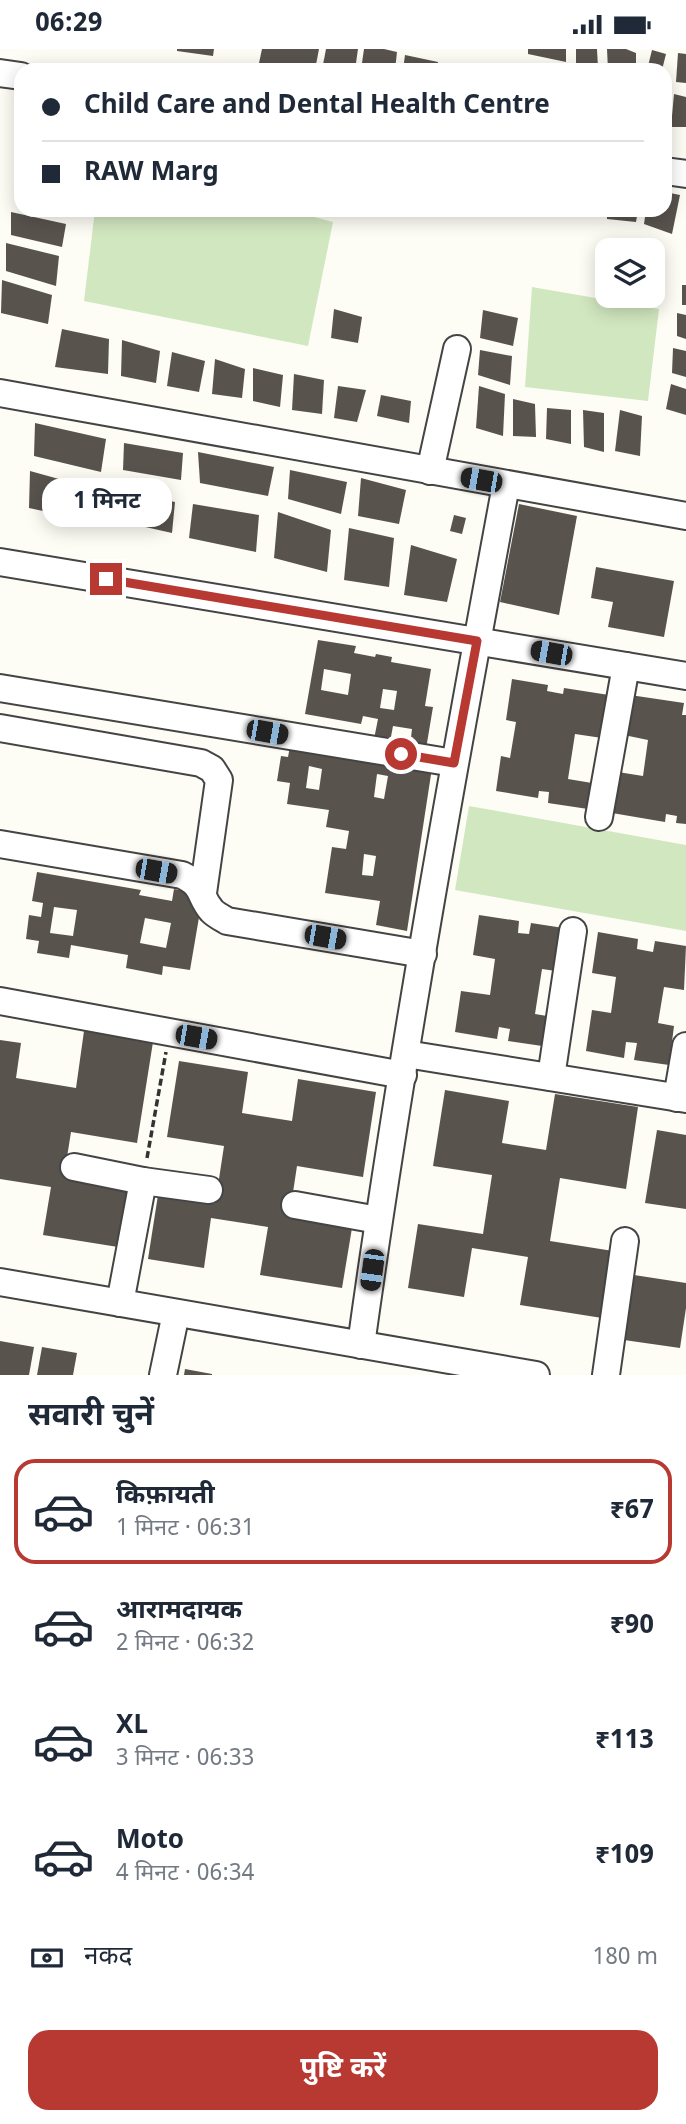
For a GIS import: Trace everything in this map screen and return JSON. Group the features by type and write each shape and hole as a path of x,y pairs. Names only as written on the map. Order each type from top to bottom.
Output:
{"street":[{"path":"430,471 457,349"},
{"path":"0,393 686,516"},
{"path":"361,1345 378,1220 454,763 506,485"},
{"path":"0,562 686,676"},
{"path":"598,817 626,666"},
{"path":"0,688 454,763"},
{"path":"0,727 201,763 212,769 219,780 203,893"},
{"path":"0,844 182,876 194,881 213,913 227,921 423,954"},
{"path":"551,1077 573,931"},
{"path":"0,1001 170,1032 405,1064 551,1077 681,1099 686,1046"},
{"path":"74,1167 143,1181 209,1190"},
{"path":"120,1303 143,1181"},
{"path":"295,1205 378,1220"},
{"path":"606,1375 625,1241"},
{"path":"0,1282 536,1375"},
{"path":"163,1375 176,1313"}],"path":[{"path":"143,1181 170,1032"}],"green space":[{"path":"94,217 314,217 333,222 308,346 84,301"},
{"path":"532,287 595,298 595,308 659,309 648,401 525,387"},
{"path":"469,806 686,845 686,931 455,890"}],"building":[{"path":"177,49 214,49 213,56"},
{"path":"262,49 319,49 316,63 259,63"},
{"path":"326,49 358,49 356,63 323,63"},
{"path":"364,49 397,52 396,63 362,63"},
{"path":"528,49 566,49 566,62 528,54"},
{"path":"576,49 597,49 598,63 576,63"},
{"path":"607,49 626,49 636,53 636,63 608,63"},
{"path":"652,50 666,54 664,63 649,63"},
{"path":"678,53 686,54 686,83 676,82"},
{"path":"405,55 438,62 438,63 404,63"},
{"path":"674,94 686,97 686,127 672,127"},
{"path":"672,193 680,195 672,234 644,224 645,217 672,217"},
{"path":"11,212 14,213 14,217 34,217 66,224 62,247 11,235"},
{"path":"607,217 637,217 636,222"},
{"path":"6,243 59,256 56,286 6,271"},
{"path":"2,280 52,295 48,324 1,313"},
{"path":"682,285 686,285 686,305 682,305"},
{"path":"334,309 362,317 358,343 331,338"},
{"path":"483,310 518,318 513,346 480,338"},
{"path":"677,313 686,315 686,339 677,336"},
{"path":"62,329 109,339 108,374 55,367"},
{"path":"122,340 160,351 156,383 121,376"},
{"path":"673,348 686,351 686,377 672,373"},
{"path":"480,350 512,356 510,385 478,375"},
{"path":"172,352 205,361 199,392 167,386"},
{"path":"215,359 245,369 242,398 212,394"},
{"path":"253,368 283,375 280,407 253,401"},
{"path":"294,374 324,380 322,414 292,410"},
{"path":"671,384 686,389 686,415 666,409"},
{"path":"338,386 366,390 357,422 334,418"},
{"path":"479,386 505,394 503,436 476,428"},
{"path":"381,395 411,401 409,423 377,416"},
{"path":"513,399 535,404 536,437 513,436"},
{"path":"547,408 571,410 571,444 546,439"},
{"path":"583,410 604,413 604,452 584,447"},
{"path":"620,410 642,416 640,456 615,451"},
{"path":"35,423 106,439 101,472 34,456"},
{"path":"124,443 183,453 181,480 123,470"},
{"path":"198,452 274,467 268,496 200,483"},
{"path":"290,470 347,482 341,514 288,499"},
{"path":"30,471 95,489 94,522 29,508"},
{"path":"361,478 406,490 399,524 358,516"},
{"path":"112,489 175,502 172,533 110,519"},
{"path":"193,504 259,515 256,552 189,538"},
{"path":"519,504 577,516 559,615 500,602"},
{"path":"278,512 331,530 327,572 274,558"},
{"path":"454,515 466,518 462,534 450,531"},
{"path":"349,528 394,538 389,587 344,580"},
{"path":"411,545 457,559 447,602 404,595"},
{"path":"596,567 674,581 664,637 608,627 613,602 591,598"},
{"path":"318,640 356,646 354,653 392,657 391,662 431,669 425,706 433,707 426,749 410,746 412,729 393,726 390,742 374,739 378,719 363,716 361,724 305,714","holes":["324,669 351,674 348,695 321,690","383,689 397,691 394,710 380,708"]},
{"path":"512,679 548,685 547,691 563,694 564,688 609,695 602,738 575,734 568,779 592,783 588,809 548,803 549,792 539,791 538,798 496,791 501,756 510,758 516,722 506,720"},
{"path":"630,695 684,703 682,715 686,715 686,824 676,823 677,816 666,814 665,822 612,813 618,772 643,776 648,740 624,735"},
{"path":"290,746 432,768 407,931 376,925 380,901 325,893 332,847 346,849 349,831 326,827 329,810 287,804 290,783 277,781 281,756 288,757","holes":["309,766 322,769 319,790 306,788","377,774 388,776 384,799 374,797","364,854 376,856 373,876 362,875"]},
{"path":"37,872 141,890 139,895 172,901 174,889 203,894 190,970 163,966 162,975 126,968 128,955 71,945 69,958 37,953 39,941 26,939 29,915 41,917 43,903 32,901","holes":["54,907 77,910 73,936 50,933","145,918 171,923 166,948 140,943"]},
{"path":"479,915 519,921 518,933 529,934 531,923 570,929 563,972 542,969 535,1014 553,1017 549,1047 508,1041 510,1029 499,1027 497,1039 455,1032 461,991 490,995 495,959 473,955"},
{"path":"598,932 638,939 637,949 653,952 655,941 686,946 684,990 664,987 658,1023 674,1026 669,1065 634,1060 637,1043 626,1042 624,1058 586,1051 592,1010 611,1013 616,977 592,973"},
{"path":"84,1031 153,1042 137,1143 71,1132 65,1170 128,1180 118,1247 43,1235 51,1187 0,1179 0,1040 21,1043 16,1078 76,1088"},
{"path":"179,1061 248,1072 242,1113 292,1121 298,1079 376,1092 363,1177 297,1166 290,1212 353,1222 342,1288 260,1275 268,1227 211,1218 204,1268 148,1259 158,1195 215,1204 217,1192 224,1146 167,1137"},
{"path":"445,1090 509,1101 502,1143 546,1150 555,1094 638,1107 626,1189 560,1178 550,1241 613,1251 602,1318 520,1305 528,1257 472,1248 464,1297 408,1288 418,1224 483,1234 492,1175 433,1166"},
{"path":"657,1130 686,1135 686,1209 645,1203"},
{"path":"634,1275 686,1283 686,1308 680,1348 624,1340"},
{"path":"0,1341 34,1347 29,1375 0,1375"},
{"path":"42,1347 77,1353 73,1375 37,1375"},
{"path":"185,1369 212,1374 212,1375 184,1375"}],"route":[{"path":"106,579 477,641 454,763 401,754"}]}
